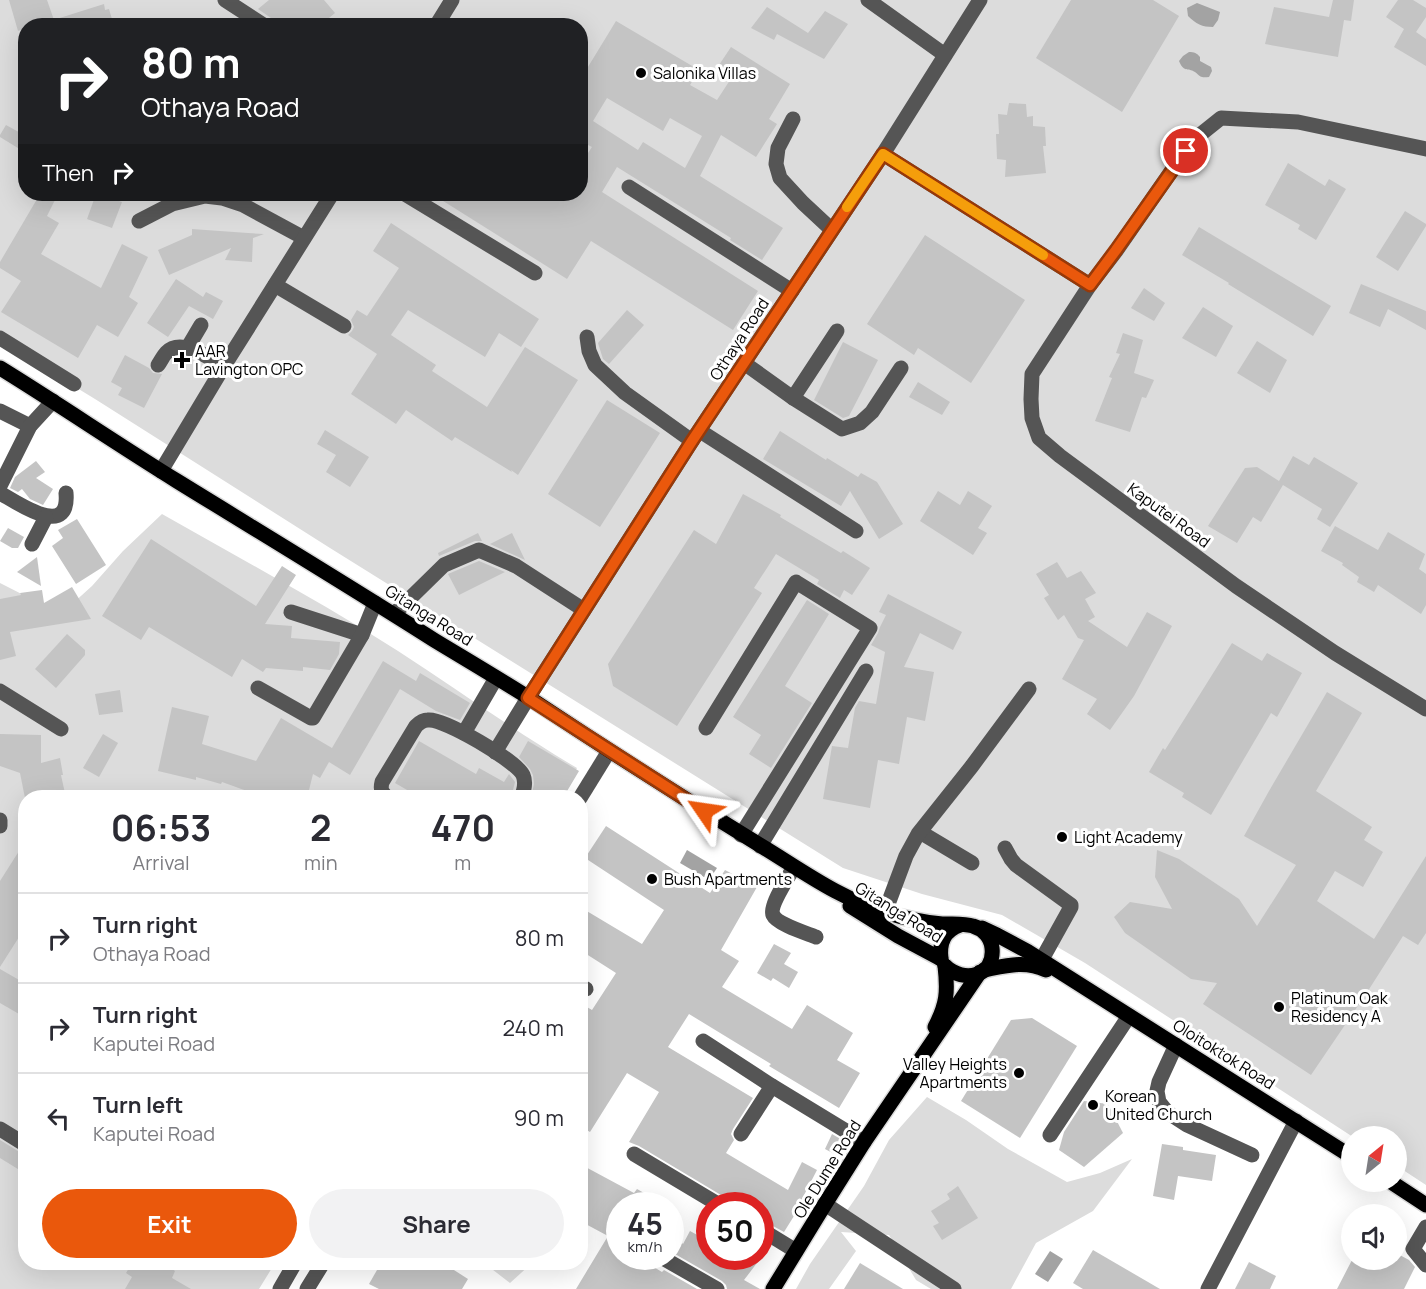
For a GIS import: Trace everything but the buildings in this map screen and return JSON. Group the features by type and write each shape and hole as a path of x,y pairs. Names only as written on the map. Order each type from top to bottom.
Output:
{"main road":[{"name":"Gitanga Road","path":"0,368 160,471 394,614 741,835 839,894 910,919 969,924 977,927 997,935 1076,984"},
{"name":"Gitanga Road","path":"839,894 849,905 943,962 958,975 973,976 982,971 1015,964 1027,964 1076,984"},
{"name":"Gitanga Road","path":"943,962 940,950 941,941 952,928 960,925"},
{"path":"913,1070 989,963 992,946 989,938 977,927"},
{"path":"913,1070 941,1015 946,999 948,986 943,962"},
{"name":"Oloitoktok Road","path":"1076,984 1341,1150"},
{"name":"Ole Dume Road","path":"773,1289 864,1142 913,1070"},
{"path":"1406,1192 1426,1205"}],"street":[{"path":"225,0 253,18"},
{"path":"441,18 452,0"},
{"path":"868,0 945,55"},
{"name":"Othaya Road","path":"495,752 696,436 883,154 980,0"},
{"name":"Kaputei Road","path":"1426,149 1298,122 1221,118 1196,138 1090,285 1032,374 1030,399 1032,418 1039,438 1060,456 1236,586 1335,653 1426,709"},
{"path":"793,119 778,148 776,164 780,178 803,204 832,230"},
{"path":"883,154 1090,285"},
{"path":"629,187 792,291"},
{"path":"139,221 172,204 184,201"},
{"path":"231,201 243,205 304,238"},
{"path":"160,471 328,201"},
{"path":"417,201 535,273"},
{"path":"275,285 344,326"},
{"path":"188,347 201,325"},
{"path":"793,398 837,331"},
{"path":"587,337 589,351 595,365 625,393 856,531"},
{"path":"0,338 74,384"},
{"path":"158,365 167,352 174,347 188,347 224,366"},
{"path":"25,383 34,360"},
{"path":"744,363 842,429 860,423 872,412 901,368"},
{"path":"0,486 30,426 53,401"},
{"path":"0,411 30,426"},
{"path":"0,493 46,517 60,515 65,509 66,494"},
{"path":"32,544 46,517"},
{"path":"394,614 444,565 479,550 516,566 584,610"},
{"path":"706,728 796,582 870,628 741,835"},
{"path":"258,688 313,718 362,635 375,603"},
{"path":"291,612 362,635"},
{"path":"760,846 866,671"},
{"path":"464,733 496,678"},
{"path":"885,912 906,856 920,832 1029,689"},
{"path":"0,691 61,729"},
{"path":"382,790 382,782 416,726 422,721 431,720 464,733 518,769 523,776 524,790"},
{"path":"585,790 609,751"},
{"path":"0,820 0,826"},
{"path":"920,832 972,863"},
{"path":"1005,848 1016,865 1071,905 1041,961"},
{"path":"794,867 772,907 773,915 779,921 816,937"},
{"path":"1050,1135 1129,1016"},
{"path":"703,1041 864,1142"},
{"path":"1176,1045 1156,1091 1159,1102 1167,1112 1187,1125 1252,1155"},
{"path":"741,1134 772,1086"},
{"path":"1208,1289 1296,1122"},
{"path":"0,1129 18,1139"},
{"path":"634,1154 698,1192"},
{"path":"825,1204 954,1289"},
{"path":"1426,1227 1413,1249 1426,1265"},
{"path":"774,1238 796,1251"},
{"path":"280,1289 291,1270"},
{"path":"307,1289 319,1270"},
{"path":"684,1270 717,1289"}],"shaded area":[{"path":"0,0 1426,0 1426,1185 1407,1173 1407,1126 1341,1126 1341,1129 1085,963 1002,915 922,894 843,868 0,341"},
{"path":"1197,3 1220,12 1213,27 1199,24 1188,16 1187,8"},
{"path":"1189,52 1197,54 1200,61 1211,67 1209,77 1201,77 1182,67 1179,61"},
{"path":"162,514 369,633 577,768 565,790 18,790 18,1270 271,1270 259,1289 0,1289 0,583 61,614 92,586 123,551"},
{"path":"687,850 717,868 709,880 680,863"},
{"path":"927,1097 1008,1149 1067,1182 1100,1173 1132,1159 1093,1211 1036,1243 1011,1289 931,1289 916,1280 889,1235 841,1232 856,1251 829,1289 796,1289 810,1264 864,1186 889,1140"},
{"path":"1050,1251 1063,1259 1048,1282 1035,1274"},
{"path":"493,1270 524,1270 510,1283"}],"slow traffic":[{"path":"847,207 883,154 1043,255"}],"place":[{"name":"Salonika Villas","path":"641,73"},
{"name":"AAR Lavington OPC","path":"182,360"},
{"name":"Light Academy","path":"1062,837"},
{"name":"Bush Apartments","path":"652,879"},
{"name":"Platinum Oak Residency A","path":"1279,1007"},
{"name":"Valley Heights Apartments","path":"1019,1073"},
{"name":"Korean United Church","path":"1093,1105"}],"route":[{"path":"704,811 528,698 692,441 883,154 1090,285 1186,151"}]}
